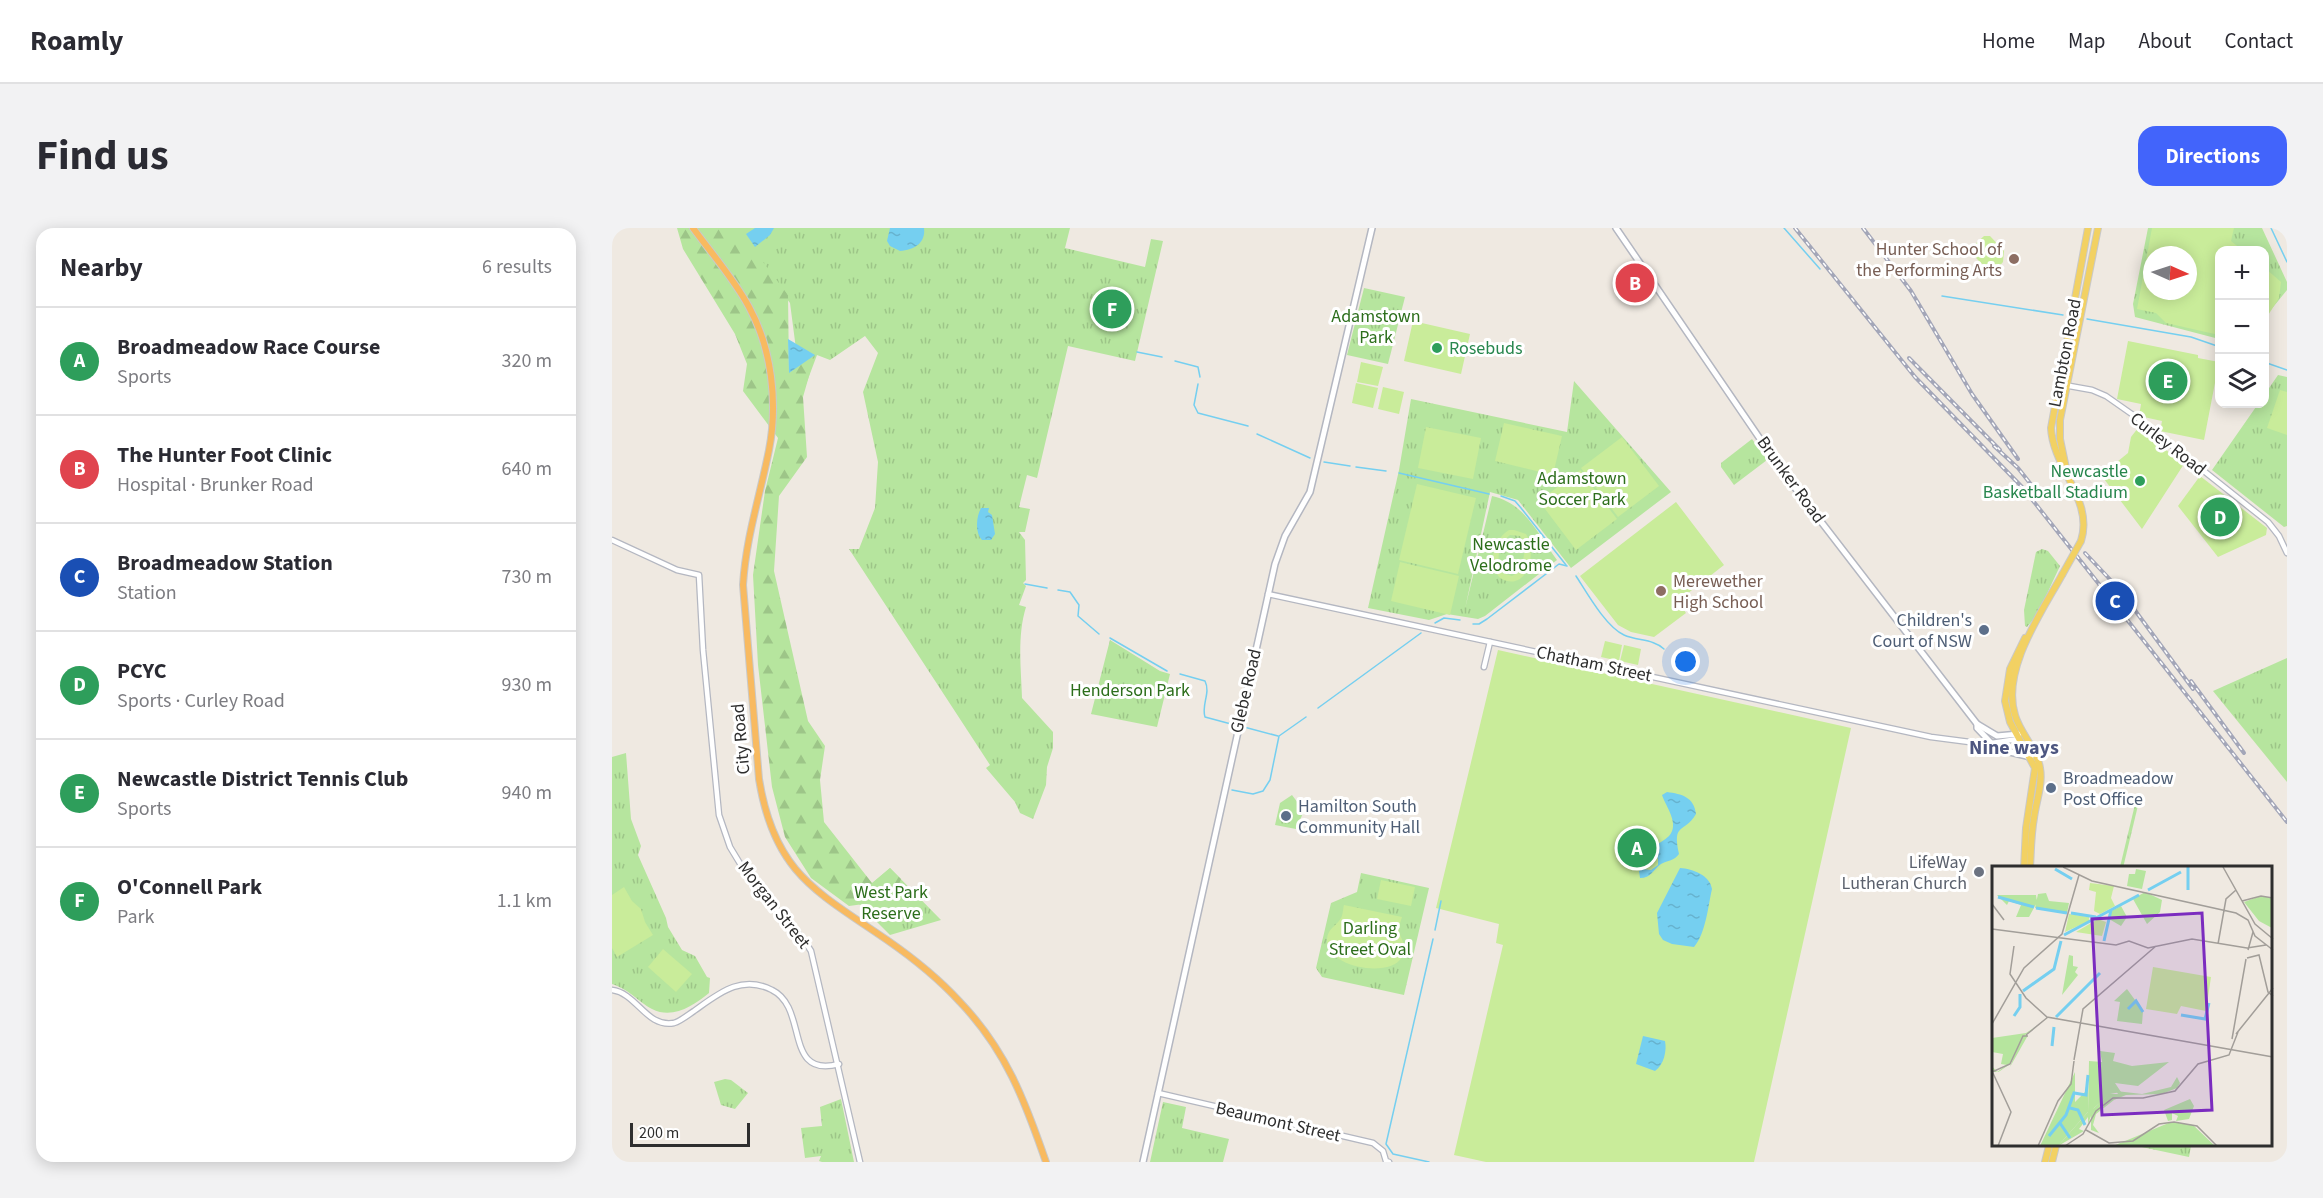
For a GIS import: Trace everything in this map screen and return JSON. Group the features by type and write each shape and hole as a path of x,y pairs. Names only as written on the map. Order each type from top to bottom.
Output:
{"highway":[{"name":"City Road","path":"693,228 748,305 758,327 771,375 773,401 769,450 750,526 743,585 759,779 772,830 795,868 815,890 899,949 965,1007 1015,1079 1046,1162"}],"main road":[{"name":"Glebe Road","path":"1143,1162 1279,549 1306,502 1315,476 1372,228"},
{"name":"Brunker Road","path":"1616,228 1782,471 1977,724 1997,736 2019,735"},
{"name":"Lambton Road","path":"2019,735 2014,714 2012,687 2017,665 2040,615 2081,541 2084,529 2083,514 2058,458 2052,433 2088,228"},
{"name":"Lambton Road","path":"2067,475 2059,430 2098,228"},
{"name":"Brunker Road","path":"1977,724 1977,728 1990,743"},
{"path":"2019,735 2031,757 2036,773 2026,828 2024,866"},
{"path":"2019,735 2038,759 2041,772 2032,833 2030,866"},
{"name":"Chatham Street","path":"1990,743 1999,750 2031,757"},
{"path":"2045,1162 2049,1147"},
{"path":"2052,1162 2056,1147"}],"street":[{"name":"Curley Road","path":"2059,384 2100,393 2136,417 2268,522 2279,536 2287,553"},
{"name":"Morgan Street","path":"612,540 677,570 699,576 703,650 719,814 730,847 744,872 811,951 860,1162"},
{"name":"Chatham Street","path":"1268,594 1931,737 1965,743 1990,743 2019,735"},
{"path":"1484,667 1490,642"},
{"path":"612,990 628,996 645,1014 657,1021 674,1023 732,986 754,984 770,988 782,997 791,1010 799,1042 807,1059 819,1066 839,1064"},
{"name":"Beaumont Street","path":"1158,1093 1373,1143 1381,1149 1386,1161 1389,1162"}],"green space":[{"path":"677,228 737,228 788,295 789,372 815,355 803,397 807,457 779,496 774,571 808,721 825,746 820,780 824,822 872,883 890,868 901,879 893,900 849,906 811,878 785,837 772,787 758,665 753,575 765,491 778,438 743,391 747,364 735,334 683,249"},
{"path":"732,228 1070,228 1065,248 1145,267 1151,239 1163,241 1135,361 1068,346 1037,478 1027,475 1019,507 1030,509 1025,532 1019,532 1025,540 1026,580 1023,583 1026,586 1019,605 1026,607 1021,641 1022,698 1053,732 1053,748 1047,767 1046,785 1033,819 1020,813 1015,802 986,768 990,765 849,549 859,549 875,508 878,462 863,392 878,353 865,336 830,360 817,355 802,395 790,303"},
{"path":"2148,228 2262,228 2287,282 2287,290 2269,312 2269,246 2215,246 2215,338 2135,317 2133,304 2143,253 2143,300 2197,300 2197,246 2144,246"},
{"path":"2152,228 2234,228 2231,241 2237,246 2215,246 2215,334 2166,323 2156,313 2137,309 2143,277 2143,300 2197,300 2197,246 2149,246"},
{"path":"1984,236 1990,236 2004,251 2003,262 1997,269 1987,269 1974,256 1973,246"},
{"path":"2269,272 2281,282 2279,298 2269,314"},
{"name":"Adamstown Park","path":"1364,288 1405,297 1388,364 1347,355"},
{"name":"Rosebuds","path":"1413,321 1470,334 1461,374 1404,361"},
{"path":"2128,341 2198,355 2198,358 2215,361 2215,383 2204,440 2160,431 2162,421 2139,416 2141,404 2117,399"},
{"path":"1361,362 1383,367 1378,386 1357,382"},
{"path":"2278,375 2287,377 2287,526 2284,527 2212,470 2255,408 2269,408 2269,388"},
{"name":"Adamstown Soccer Park","path":"1574,381 1671,492 1571,568 1518,500 1490,492 1465,609 1492,496 1513,505 1522,512 1557,560 1478,619 1447,614 1429,620 1368,608 1399,470 1411,399 1567,432"},
{"path":"1356,383 1378,388 1373,408 1352,403"},
{"path":"1383,387 1404,392 1399,414 1378,409"},
{"path":"2280,390 2287,392 2287,435 2267,428"},
{"path":"1504,423 1562,436 1553,475 1495,461"},
{"path":"1426,427 1481,438 1473,479 1418,468"},
{"name":"Newcastle Basketball Stadium","path":"2138,428 2184,464 2142,529 2101,475 2128,453 2131,437"},
{"path":"1622,437 1659,486 1618,517 1581,468"},
{"path":"1752,439 1767,460 1734,485 1721,467 1721,463"},
{"path":"1580,470 1617,519 1576,550 1539,501"},
{"path":"2200,476 2267,528 2266,535 2218,557 2178,506"},
{"path":"1417,484 1476,498 1458,574 1399,560"},
{"path":"1676,502 1724,565 1678,601 1686,613 1654,637 1631,632 1618,625 1580,576"},
{"path":"1514,530 1526,534 1529,542 1531,551 1528,569 1517,580 1509,581 1500,578 1494,566 1494,552 1503,534","holes":["1510,535 1520,536 1526,544 1521,571 1512,576 1502,573 1499,557 1503,542"]},
{"path":"2042,549 2048,551 2060,566 2037,615 2027,627 2024,610 2036,552"},
{"path":"1400,562 1459,576 1450,615 1391,601"},
{"name":"Henderson Park","path":"1110,640 1160,671 1170,674 1157,727 1091,714"},
{"path":"1605,641 1622,645 1619,661 1601,657"},
{"path":"1624,645 1641,649 1638,665 1620,661"},
{"path":"1498,650 1851,728 1754,1162 1486,1162 1454,1155 1503,945 1496,943 1499,924 1436,908"},
{"path":"2287,658 2287,782 2213,691"},
{"path":"626,753 631,819 641,846 638,855 668,927 682,950 695,956 707,977 710,978 709,993 683,1010 675,1012 660,1012 652,1009 625,990 612,984 612,757"},
{"path":"1292,795 1304,811 1296,829 1275,825 1280,803"},
{"path":"2137,796 2140,797 2123,866 2120,866"},
{"name":"West Park Reserve","path":"890,868 941,920 890,935 854,899"},
{"name":"Darling Street Oval","path":"1361,873 1429,888 1404,995 1322,977 1316,968 1331,903 1357,892"},
{"path":"1381,880 1415,887 1411,906 1377,899"},
{"path":"624,887 632,901 641,909 645,922 653,935 617,957 612,948 612,895"},
{"path":"1344,905 1402,917 1399,929 1404,949 1402,957 1395,964 1385,967 1360,967 1337,958 1330,950 1327,941 1328,933 1341,918"},
{"path":"663,949 692,974 676,992 648,967"},
{"path":"731,1080 748,1093 735,1109 721,1105 714,1082"},
{"path":"841,1099 854,1162 822,1162 819,1161 821,1156 805,1158 801,1128 822,1126 820,1107"},
{"path":"1163,1102 1186,1107 1182,1128 1229,1139 1223,1162 1150,1162"},
{"path":"2142,1147 2191,1147 2189,1157"}],"water":[{"path":"755,228 774,228 770,235 755,247 746,234"},
{"path":"890,228 924,228 923,238 918,245 900,251 890,246 887,241"},
{"path":"788,339 815,355 789,373"},
{"path":"981,508 989,508 988,512 992,515 995,534 991,540 982,540 978,533 977,520"},
{"path":"1667,792 1690,800 1696,814 1678,833 1679,854 1661,864 1649,875 1640,878 1639,871 1651,870 1658,865 1653,848 1667,838 1672,831 1673,821 1662,795"},
{"path":"1680,868 1704,876 1712,889 1704,927 1694,947 1672,944 1663,940 1659,934 1657,913"},
{"path":"1643,1036 1665,1041 1664,1057 1661,1065 1655,1071 1636,1064"}],"waterway":[{"path":"1784,228 1820,269"},
{"path":"2271,228 2287,262"},
{"path":"1942,296 2063,315"},
{"path":"2087,319 2191,337 2215,345"},
{"path":"1137,352 1162,357"},
{"path":"1175,361 1198,367 1200,377"},
{"path":"2269,364 2287,370"},
{"path":"1198,384 1194,405 1198,413 1248,426"},
{"path":"1257,434 1310,458"},
{"path":"1324,462 1350,466"},
{"path":"1356,467 1386,471"},
{"path":"1399,473 1489,494"},
{"path":"1501,496 1515,501 1566,565"},
{"path":"1473,624 1479,624 1487,619 1559,564 1567,566"},
{"path":"1576,576 1597,609 1617,631 1629,637 1655,643 1664,649"},
{"path":"1025,584 1047,588"},
{"path":"1058,590 1070,592 1079,605 1078,616 1099,634"},
{"path":"1435,623 1444,618 1460,620"},
{"path":"1318,708 1421,633"},
{"path":"1110,638 1167,671"},
{"path":"1180,674 1205,681 1207,686 1205,717 1231,724"},
{"path":"1232,790 1253,794 1263,791 1270,780 1279,736 1306,717"},
{"path":"1244,727 1278,736"},
{"path":"1435,930 1441,901"},
{"path":"1429,1162 1393,1154 1386,1144 1433,939"}],"railway":[{"path":"1795,228 1915,377 2023,488 2287,822"},
{"path":"1863,228 1911,291 1972,394 2018,459"},
{"path":"1909,358 2000,450"},
{"path":"1994,446 2018,468 2033,487"},
{"path":"2085,553 2120,590 2193,689"},
{"path":"2191,681 2244,753"}],"place":[{"name":"Hunter School of the Performing Arts","path":"2014,259"},
{"name":"The Hunter Foot Clinic","path":"1635,283"},
{"name":"O'Connell Park","path":"1112,309"},
{"name":"Rosebuds","path":"1437,348"},
{"name":"Newcastle District Tennis Club","path":"2168,381"},
{"name":"Newcastle Basketball Stadium","path":"2140,481"},
{"name":"PCYC","path":"2220,517"},
{"name":"Merewether High School","path":"1661,591"},
{"name":"Broadmeadow Station","path":"2115,601"},
{"name":"Children's Court of NSW","path":"1984,630"},
{"name":"Broadmeadow Post Office","path":"2051,788"},
{"name":"Hamilton South Community Hall","path":"1286,816"},
{"name":"Broadmeadow Race Course","path":"1637,848"},
{"name":"LifeWay Lutheran Church","path":"1979,872"}],"district":[{"name":"Nine ways","path":"2014,748"}],"park label":[{"name":"Newcastle Velodrome","path":"1511,554"}]}
